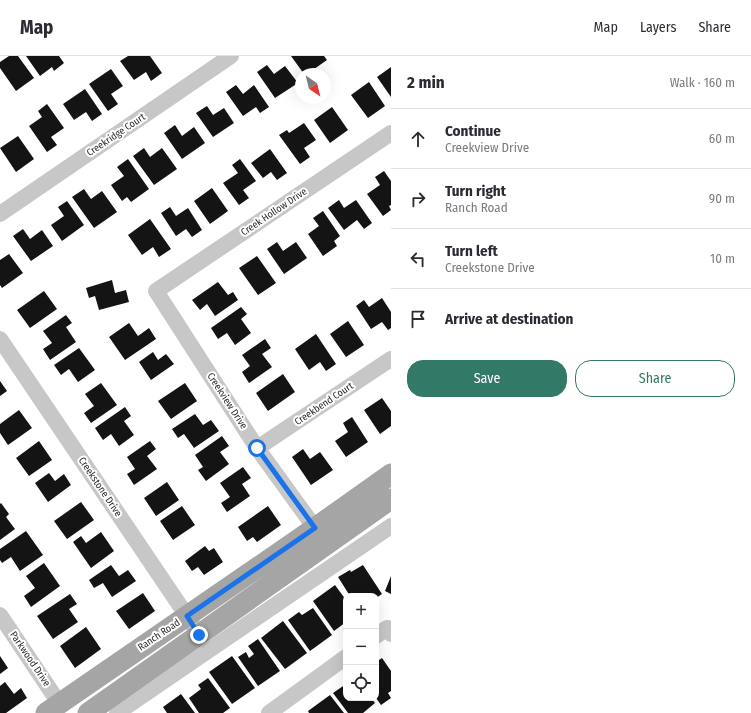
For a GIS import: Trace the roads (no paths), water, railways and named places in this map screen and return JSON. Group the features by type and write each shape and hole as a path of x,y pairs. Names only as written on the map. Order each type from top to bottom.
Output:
{"main road":[{"name":"Ranch Road","path":"52,708 315,528 391,474"},
{"path":"88,713 391,499"}],"street":[{"name":"Creekridge Court","path":"0,214 231,56"},
{"name":"Creek Hollow Drive","path":"156,291 391,133"},
{"name":"Creekview Drive","path":"156,291 257,448 315,528"},
{"name":"Creekstone Drive","path":"0,340 199,635"},
{"name":"Creekbend Court","path":"257,448 391,359"},
{"path":"117,713 391,526"},
{"name":"Parkwood Drive","path":"0,615 52,708"},
{"path":"269,713 343,659"}]}
